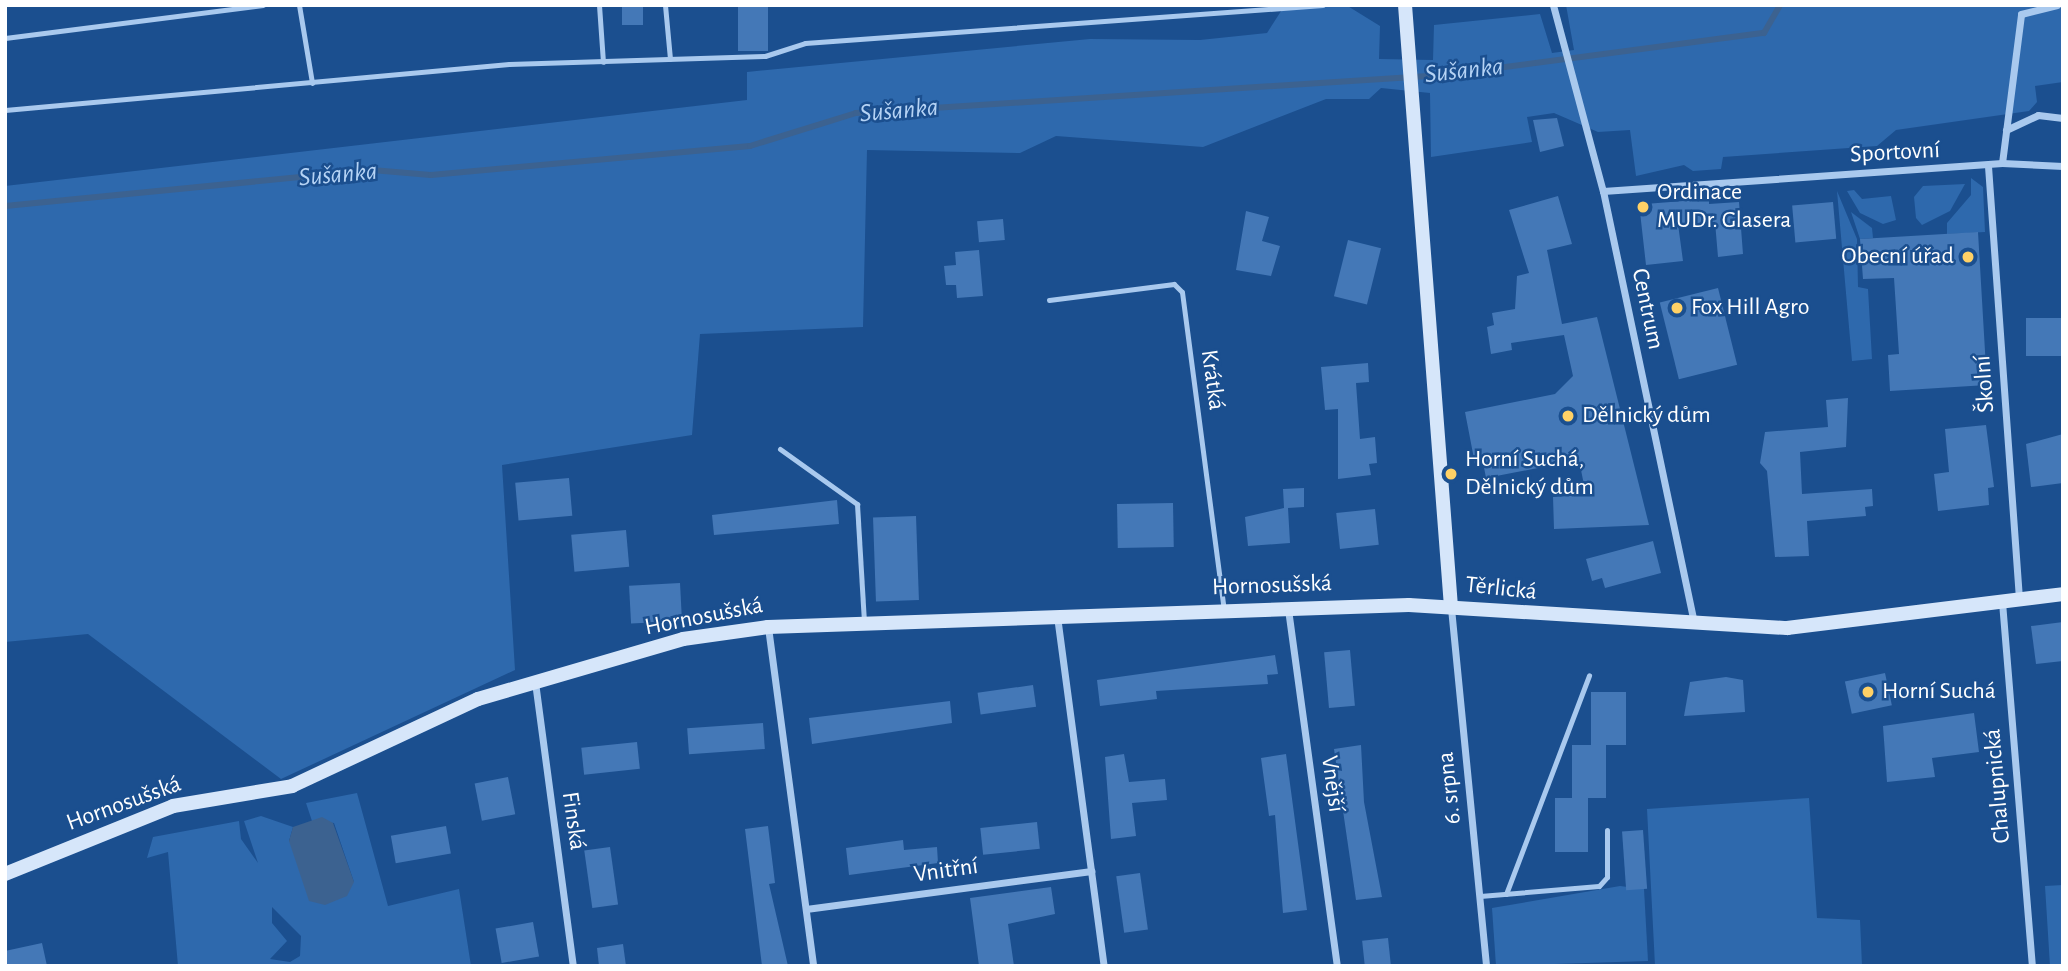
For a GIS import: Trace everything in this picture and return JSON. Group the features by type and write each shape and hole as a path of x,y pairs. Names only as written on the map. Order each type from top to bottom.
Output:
{"street":[{"name":"Těrlická","path":"1405,5 1451,607 1694,622 1846,625 2063,594"},
{"name":"Centrum","path":"1553,5 1568,73 1603,191 1694,622"},
{"path":"2002,163 2021,13 2057,5"},
{"path":"2006,130 2038,115 2063,118"},
{"name":"Sportovní","path":"1603,191 2002,163 2063,166"},
{"name":"Školní","path":"1988,166 2019,600"},
{"name":"Chalupnická","path":"2002,602 2032,966"},
{"name":"Hornosušská","path":"5,874 173,806 292,786 414,724 535,682 683,639 768,626 864,622 1288,608 1451,607"},
{"name":"6. srpna","path":"1451,607 1486,966"},
{"name":"Vnější","path":"1288,608 1337,966"},
{"path":"1057,614 1104,966"},
{"path":"768,626 813,966"},
{"name":"Finská","path":"535,682 573,966"},
{"name":"Vnitřní","path":"806,909 1091,871"}],"lane":[{"path":"5,38 263,5"},
{"path":"299,5 312,83"},
{"path":"599,5 603,62"},
{"path":"665,5 670,59"},
{"path":"6,111 312,83 603,62 765,57 805,43 1323,5"},
{"name":"Krátká","path":"1049,300 1174,284 1182,292 1224,610"},
{"path":"780,449 857,504 864,622"},
{"path":"1506,894 1589,674"},
{"path":"1480,896 1599,886 1607,877 1607,830"}],"shaded area":[{"path":"1285,5 1346,5 1380,26 1379,59 1433,60 1434,25 1540,14 1552,53 1574,50 1566,5 2063,5 2063,82 2035,86 2037,102 2029,111 1896,130 1877,146 1723,157 1721,169 1693,171 1684,165 1636,176 1630,130 1598,132 1554,113 1527,117 1532,142 1431,157 1430,93 1381,88 1369,99 1326,99 1203,147 1056,136 1020,153 867,150 863,327 700,334 692,435 502,465 515,670 281,779 88,634 5,642 5,186 747,100 747,72 1090,39 1200,40 1267,33"},
{"path":"1971,178 1983,187 1985,232 1947,234 1947,223 1971,195"},
{"path":"1965,184 1950,211 1922,225 1916,218 1914,197 1923,186"},
{"path":"1854,190 1862,199 1891,196 1896,220 1883,224 1860,213 1847,191"},
{"path":"1837,191 1857,239 1858,287 1868,289 1872,359 1852,361"},
{"path":"1851,212 1872,228 1873,238 1860,239"},
{"path":"357,793 388,906 459,889 471,966 178,966 168,852 147,858 153,837 239,821 241,839 258,863 244,821 261,816 293,827 289,841 354,882 334,823 312,821 306,803","holes":["272,907 301,936 300,956 290,962 270,959 287,941 272,923"]},
{"path":"1809,798 1817,918 1860,920 1862,966 1655,966 1647,809"},
{"path":"322,817 333,823 354,882 347,896 325,905 309,901 289,841 293,827"},
{"path":"2063,885 2063,966 2050,966 2045,886"},
{"path":"1620,886 1644,889 1648,961 1496,966 1492,908"}],"building":[{"path":"622,5 643,5 643,25 622,25"},
{"path":"738,5 768,5 768,51 738,51"},
{"path":"1557,118 1564,146 1540,152 1533,120"},
{"path":"1558,196 1572,244 1547,250 1562,324 1597,317 1649,525 1554,529 1553,497 1586,495 1579,460 1486,478 1483,462 1475,464 1465,412 1555,394 1573,376 1564,335 1511,343 1512,350 1491,354 1487,327 1494,325 1492,313 1515,309 1517,276 1529,273 1509,210"},
{"path":"1709,199 1709,204 1739,202 1743,254 1718,257 1715,222 1678,224 1683,261 1646,265 1640,212 1645,204"},
{"path":"1833,202 1836,239 1795,242 1792,206"},
{"path":"1246,211 1269,217 1262,241 1280,246 1271,276 1236,270"},
{"path":"1003,219 1005,240 979,242 977,221"},
{"path":"1978,232 1987,385 1890,391 1888,355 1899,354 1894,278 1863,279 1860,239"},
{"path":"1348,240 1381,248 1367,305 1334,296"},
{"path":"979,250 983,296 957,298 956,285 946,285 944,266 956,265 955,252"},
{"path":"1718,288 1737,365 1679,379 1660,303"},
{"path":"2026,318 2063,318 2063,356 2026,356"},
{"path":"1368,363 1369,382 1356,383 1360,439 1375,437 1377,463 1369,464 1371,475 1338,479 1338,409 1325,410 1321,367"},
{"path":"1848,398 1846,447 1800,452 1802,494 1872,489 1873,506 1865,507 1866,516 1807,521 1809,556 1775,557 1767,471 1760,463 1765,432 1828,427 1826,400"},
{"path":"1986,425 1994,487 1988,488 1989,505 1938,511 1934,474 1949,472 1945,429"},
{"path":"2063,434 2063,483 2031,487 2026,444"},
{"path":"569,478 572,516 519,521 515,483"},
{"path":"1304,488 1304,507 1288,508 1290,543 1248,546 1245,517 1284,508 1283,489"},
{"path":"837,500 839,524 714,535 712,515"},
{"path":"1173,503 1174,547 1118,548 1117,504"},
{"path":"1375,509 1379,545 1340,549 1336,513"},
{"path":"916,516 919,600 876,601 873,518"},
{"path":"626,530 629,567 574,572 571,535"},
{"path":"1653,541 1661,573 1605,588 1602,578 1592,581 1586,559"},
{"path":"680,583 682,621 631,624 629,586"},
{"path":"2063,622 2063,661 2036,664 2031,626"},
{"path":"1350,650 1355,706 1329,708 1324,652"},
{"path":"1275,655 1278,674 1267,675 1268,684 1156,691 1157,699 1100,706 1097,680"},
{"path":"1885,673 1892,705 1852,714 1845,682"},
{"path":"1726,677 1743,680 1745,712 1684,716 1690,682"},
{"path":"1033,685 1036,707 981,715 978,693"},
{"path":"1591,692 1626,692 1626,745 1606,745 1606,798 1588,798 1588,852 1555,852 1555,798 1572,798 1572,745 1591,745"},
{"path":"950,701 952,723 812,744 809,718"},
{"path":"1974,713 1979,752 1932,758 1935,777 1887,782 1883,726"},
{"path":"763,723 765,749 689,754 687,728"},
{"path":"637,742 640,769 584,775 581,748"},
{"path":"1361,745 1364,802 1382,897 1356,900 1334,749"},
{"path":"1124,754 1129,782 1165,779 1167,800 1132,803 1136,836 1111,839 1105,757"},
{"path":"1286,754 1307,910 1283,913 1275,815 1269,816 1261,758"},
{"path":"508,777 515,814 482,821 475,783"},
{"path":"1037,822 1040,849 983,855 980,828"},
{"path":"446,826 451,854 396,863 391,836"},
{"path":"768,826 775,883 769,884 788,966 762,966 745,829"},
{"path":"1643,830 1647,889 1626,890 1622,831"},
{"path":"903,840 904,850 937,847 938,863 849,875 846,848"},
{"path":"610,847 618,904 592,908 584,851"},
{"path":"1140,873 1148,929 1124,933 1116,876"},
{"path":"1051,887 1055,914 1008,924 1014,966 979,966 970,898"},
{"path":"533,922 539,956 502,963 496,929"},
{"path":"1388,938 1391,966 1365,966 1362,941"},
{"path":"42,943 47,966 5,966 5,951"},
{"path":"623,944 626,966 599,966 597,948"}],"waterway":[{"name":"Sušanka","path":"5,206 372,170 431,175 750,146 856,113 1444,75 1764,33 1780,5"}],"place":[{"name":"Ordinace MUDr. Glasera","path":"1643,207"},
{"name":"Obecní úřad","path":"1968,257"},
{"name":"Fox Hill Agro","path":"1677,308"},
{"name":"Dělnický dům","path":"1568,416"},
{"name":"Horní Suchá, Dělnický dům","path":"1451,474"},
{"name":"Horní Suchá","path":"1868,692"}]}
